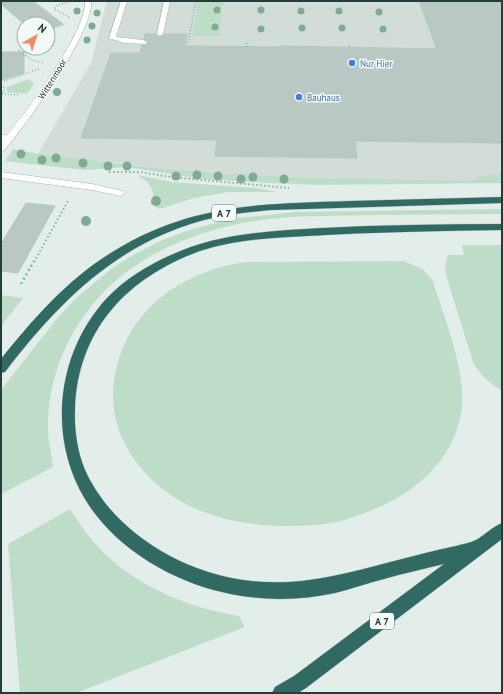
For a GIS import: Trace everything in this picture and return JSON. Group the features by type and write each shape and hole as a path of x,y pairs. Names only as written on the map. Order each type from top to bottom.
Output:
{"highway":[{"name":"A 7","path":"1,368 45,313 82,278 126,248 181,223 211,215 239,210 271,207 502,200"},
{"path":"481,547 319,588 272,592 232,587 198,578 166,564 136,542 109,519 89,492 76,465 70,438 68,412 70,384 79,354 97,319 112,301 131,284 174,258 219,242 264,235 346,230 502,227"},
{"name":"A 7","path":"281,693 300,682 502,530"}],"street":[{"name":"Wittenmoor","path":"1,149 5,138 41,97 60,66 88,13 88,1"},
{"path":"124,1 113,38 124,41 143,42"},
{"path":"160,34 167,1"},
{"path":"1,175 77,185 120,193"}],"path":[{"path":"70,1 56,6 54,9 64,15 85,18"},
{"path":"188,43 196,1"},
{"path":"56,27 65,24"},
{"path":"26,56 36,61 60,66"},
{"path":"1,82 35,70 60,66"},
{"path":"1,85 5,89 1,95"},
{"path":"102,172 140,172 178,178 291,188"},
{"path":"21,284 77,185"}],"shaded area":[{"path":"107,1 502,1 502,180 406,181 249,175 190,171 38,154 91,63"}],"green space":[{"path":"198,1 223,1 219,36 192,36"},
{"path":"29,79 34,84 27,94 7,92 7,87"},
{"path":"13,149 38,154 153,167 263,176 405,180 476,180 479,176 502,173 502,183 317,185 203,179 126,167 84,170 5,161"},
{"path":"137,175 171,182 255,188 277,192 228,192 194,198 159,209 151,204 153,194 151,186"},
{"path":"502,209 502,214 322,216 270,219 217,229 191,237 142,261 101,295 75,329 61,357 52,387 48,418 48,434 53,467 1,494 1,390 55,321 74,300 110,270 133,255 160,241 184,232 239,218 295,212"},
{"path":"462,245 502,245 502,391 493,385 479,371 473,362 446,275 445,264 448,255 464,255"},
{"path":"404,261 422,269 432,279 454,346 461,381 462,398 461,413 456,432 448,449 425,478 410,490 377,508 339,521 305,526 254,524 221,518 194,508 169,494 147,475 138,464 123,440 118,428 113,403 113,390 117,365 126,341 147,310 161,297 176,286 211,270 247,262"},
{"path":"1,295 23,298 1,326"},
{"path":"70,509 99,548 133,576 167,595 184,602 202,608 239,616 245,627 76,693 20,693 8,544"}],"building":[{"path":"1,1 33,1 53,16 16,17 1,4"},
{"name":"Bauhaus","path":"419,1 502,1 502,143 355,141 357,158 215,156 217,140 81,138 111,53 140,53 142,45 146,46 148,43 144,39 145,34 156,34 159,37 165,34 187,34 185,46 437,49"},
{"path":"56,19 63,24 56,26"},
{"path":"1,52 16,52 16,56 24,56 24,73 1,80"},
{"path":"26,203 55,206 18,273 1,271 1,244"}],"place":[{"name":"Nur Hier","path":"352,63"},
{"name":"Bauhaus","path":"299,97"}]}
